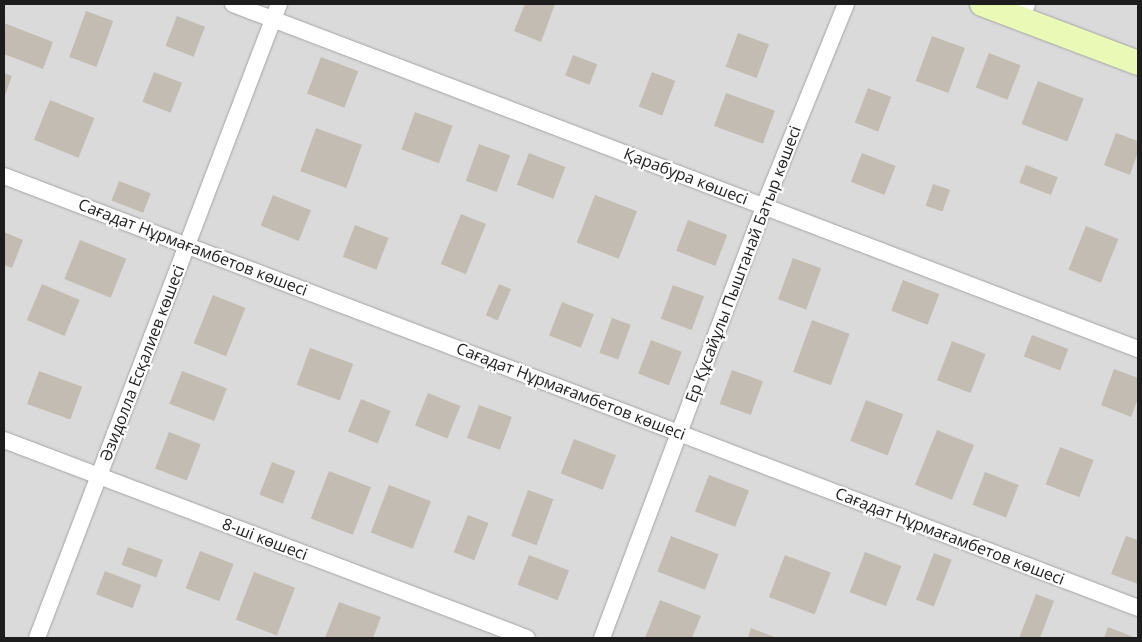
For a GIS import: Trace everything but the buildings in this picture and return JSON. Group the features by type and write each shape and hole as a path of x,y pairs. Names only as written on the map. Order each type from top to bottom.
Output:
{"street":[{"name":"Қарабура көшесі","path":"233,4 276,11 764,206 1138,349"},
{"name":"Ер Құсайұлы Пыштанай Батыр көшесі","path":"602,638 764,206 846,4"},
{"path":"982,4 1024,11 1138,63"},
{"name":"Әзидолла Есқалиев көшесі","path":"37,638 276,11"},
{"name":"Сағадат Нұрмағамбетов көшесі","path":"4,176 187,244 1138,608"},
{"name":"8-шi көшесi","path":"4,440 527,638"}],"shaded area":[{"path":"4,4 1138,4 1138,638 4,638"}]}
